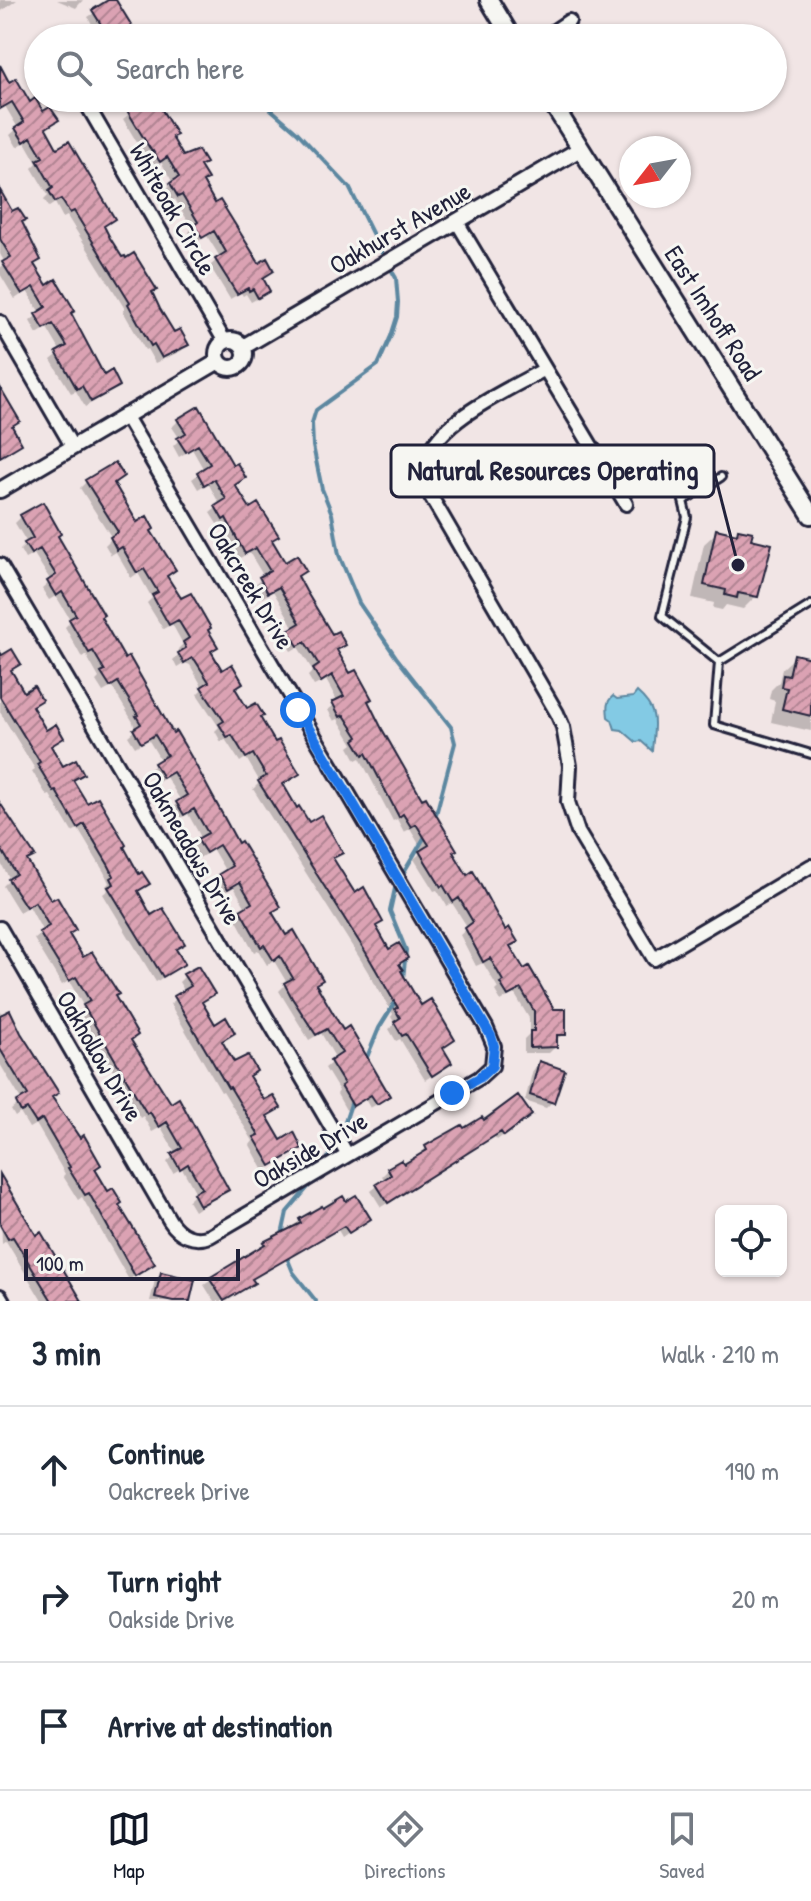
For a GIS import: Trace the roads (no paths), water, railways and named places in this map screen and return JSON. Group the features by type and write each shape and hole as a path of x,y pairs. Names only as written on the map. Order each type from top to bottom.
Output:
{"main road":[{"path":"489,0 504,24"},
{"name":"East Imhoff Road","path":"558,112 811,515"}],"street":[{"path":"565,24 569,21"},
{"name":"Whiteoak Circle","path":"91,112 225,342"},
{"name":"Oakhurst Avenue","path":"243,347 580,149"},
{"path":"457,222 626,504"},
{"path":"0,322 72,446"},
{"path":"235,341 243,347 245,359 238,367 227,368 219,361 217,350 225,342 235,341"},
{"path":"0,490 219,361"},
{"path":"545,369 450,424 428,457 427,476 430,495 563,727 570,766 568,802 578,832 654,959 811,866"},
{"name":"Oakcreek Drive","path":"125,415 491,1036 494,1055 488,1072"},
{"name":"Oakmeadows Drive","path":"0,565 333,1130 344,1154"},
{"name":"Oakhollow Drive","path":"0,928 162,1206"},
{"name":"Oakside Drive","path":"162,1206 176,1231 188,1237 204,1238 488,1072"},
{"path":"0,1296 3,1301"}],"lane":[{"path":"719,662 662,616 687,517 683,501 721,477"},
{"path":"719,662 811,605"},
{"path":"719,662 714,725 811,754"}],"water":[{"path":"637,692 649,706 654,719 652,751 641,741 636,742 622,730 615,729 608,717 608,703 613,696 617,699 633,697"}],"waterway":[{"path":"274,112 349,187 385,259"},
{"path":"389,266 396,278 398,302 391,336 378,365 316,410 312,423 313,446 322,489 332,514 339,555 359,603 396,657 451,727 455,743 435,818"},
{"path":"401,877 427,833"},
{"path":"396,884 390,911 406,950 403,979"},
{"path":"365,1062 379,1028 397,999"},
{"path":"324,1165 341,1134 352,1101"},
{"path":"282,1235 287,1212 315,1179"},
{"path":"286,1255 293,1272 316,1301"}],"place":[{"name":"Natural Resources Operating","path":"738,565"}]}
